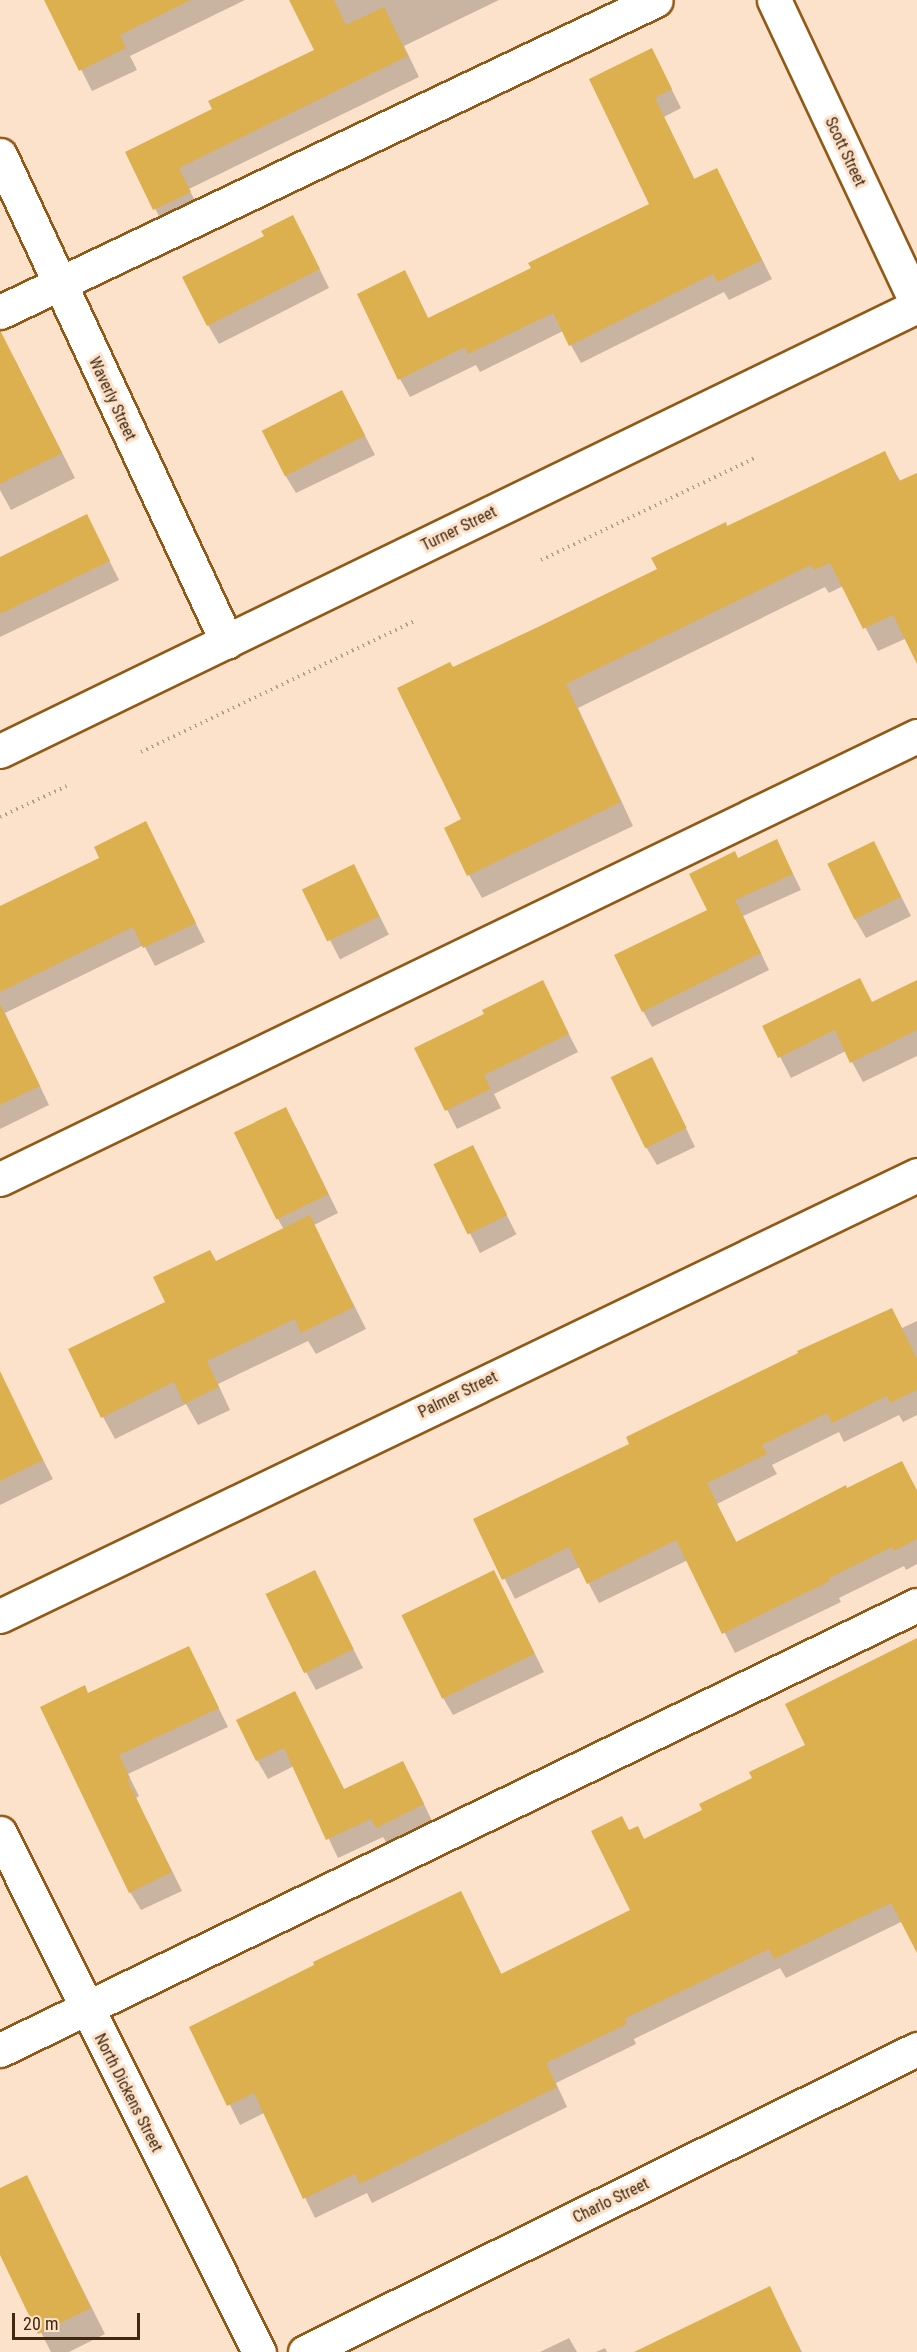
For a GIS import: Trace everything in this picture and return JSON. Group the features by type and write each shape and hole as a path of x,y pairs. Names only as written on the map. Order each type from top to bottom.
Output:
{"street":[{"path":"0,312 656,0"},
{"name":"Scott Street","path":"774,0 917,305"},
{"name":"Waverly Street","path":"0,155 226,642"},
{"name":"Turner Street","path":"0,752 917,305"},
{"path":"0,1179 917,736"},
{"name":"Palmer Street","path":"0,1616 917,1175"},
{"path":"0,2050 917,1605"},
{"name":"North Dickens Street","path":"0,1833 259,2352"},
{"name":"Charlo Street","path":"305,2352 917,2049"}],"path":[{"path":"541,560 757,457"},
{"path":"141,752 415,621"},
{"path":"0,817 69,785"}],"building":[{"path":"44,0 191,0 120,35 126,48 79,71"},
{"path":"289,0 334,0 346,25 384,7 408,56 179,168 191,192 153,210 125,152 212,109 208,101 314,50"},
{"path":"652,48 672,89 655,98 694,179 717,168 762,260 717,282 713,274 569,346 553,313 468,354 465,347 398,380 357,294 405,270 428,318 531,268 528,263 649,204 589,79"},
{"path":"293,215 320,269 207,326 182,277 264,236 261,231"},
{"path":"0,330 62,453 0,484"},
{"path":"342,390 365,435 285,476 262,431"},
{"path":"885,451 899,481 917,473 917,664 893,615 863,629 830,563 814,570 811,565 566,684 621,802 467,876 444,828 461,819 397,688 450,662 453,667 538,627 657,569 651,558 726,522 727,526"},
{"path":"87,514 110,561 0,614 0,557"},
{"path":"146,821 196,923 143,948 133,927 0,992 0,906 99,858 94,847"},
{"path":"777,839 793,874 735,900 761,953 642,1012 614,955 707,910 689,874 735,851 738,858"},
{"path":"874,841 901,897 854,920 827,864"},
{"path":"354,864 379,916 327,942 302,889"},
{"path":"860,978 872,1002 917,980 917,1030 850,1063 835,1030 778,1058 762,1026"},
{"path":"543,980 569,1034 484,1075 491,1089 445,1111 414,1048 484,1014 482,1010"},
{"path":"0,1004 40,1086 0,1105"},
{"path":"652,1057 687,1128 645,1148 611,1077"},
{"path":"286,1107 329,1194 276,1220 234,1132"},
{"path":"473,1145 507,1215 468,1234 433,1164"},
{"path":"310,1215 354,1307 301,1333 295,1319 207,1361 219,1387 184,1404 174,1382 101,1418 68,1349 165,1302 153,1277 210,1250 216,1261"},
{"path":"892,1308 917,1359 917,1390 890,1403 887,1396 832,1423 827,1413 762,1445 767,1454 707,1483 736,1542 846,1485 847,1488 902,1461 917,1491 917,1539 894,1551 892,1547 829,1578 830,1581 722,1634 676,1540 587,1584 569,1547 502,1580 473,1519 629,1444 626,1437 798,1353 797,1351"},
{"path":"0,1371 43,1460 0,1481"},
{"path":"315,1570 354,1649 304,1673 266,1594"},
{"path":"494,1570 535,1654 442,1699 401,1615"},
{"path":"917,1638 917,1953 891,1903 774,1959 769,1949 624,2019 627,2024 546,2063 557,2087 360,2184 355,2174 303,2199 254,2093 227,2106 189,2027 314,1965 313,1962 461,1891 501,1974 630,1910 591,1831 622,1816 629,1830 638,1826 644,1839 702,1810 699,1804 752,1778 749,1772 805,1745 785,1704"},
{"path":"189,1646 219,1708 119,1755 130,1778 127,1779 172,1872 129,1893 40,1707 85,1685 88,1693"},
{"path":"295,1691 344,1789 403,1761 424,1804 376,1828 371,1819 326,1840 284,1748 256,1761 236,1720"},
{"path":"27,2175 91,2308 38,2334 0,2255 0,2188"},
{"path":"770,2286 801,2352 634,2352"}]}
